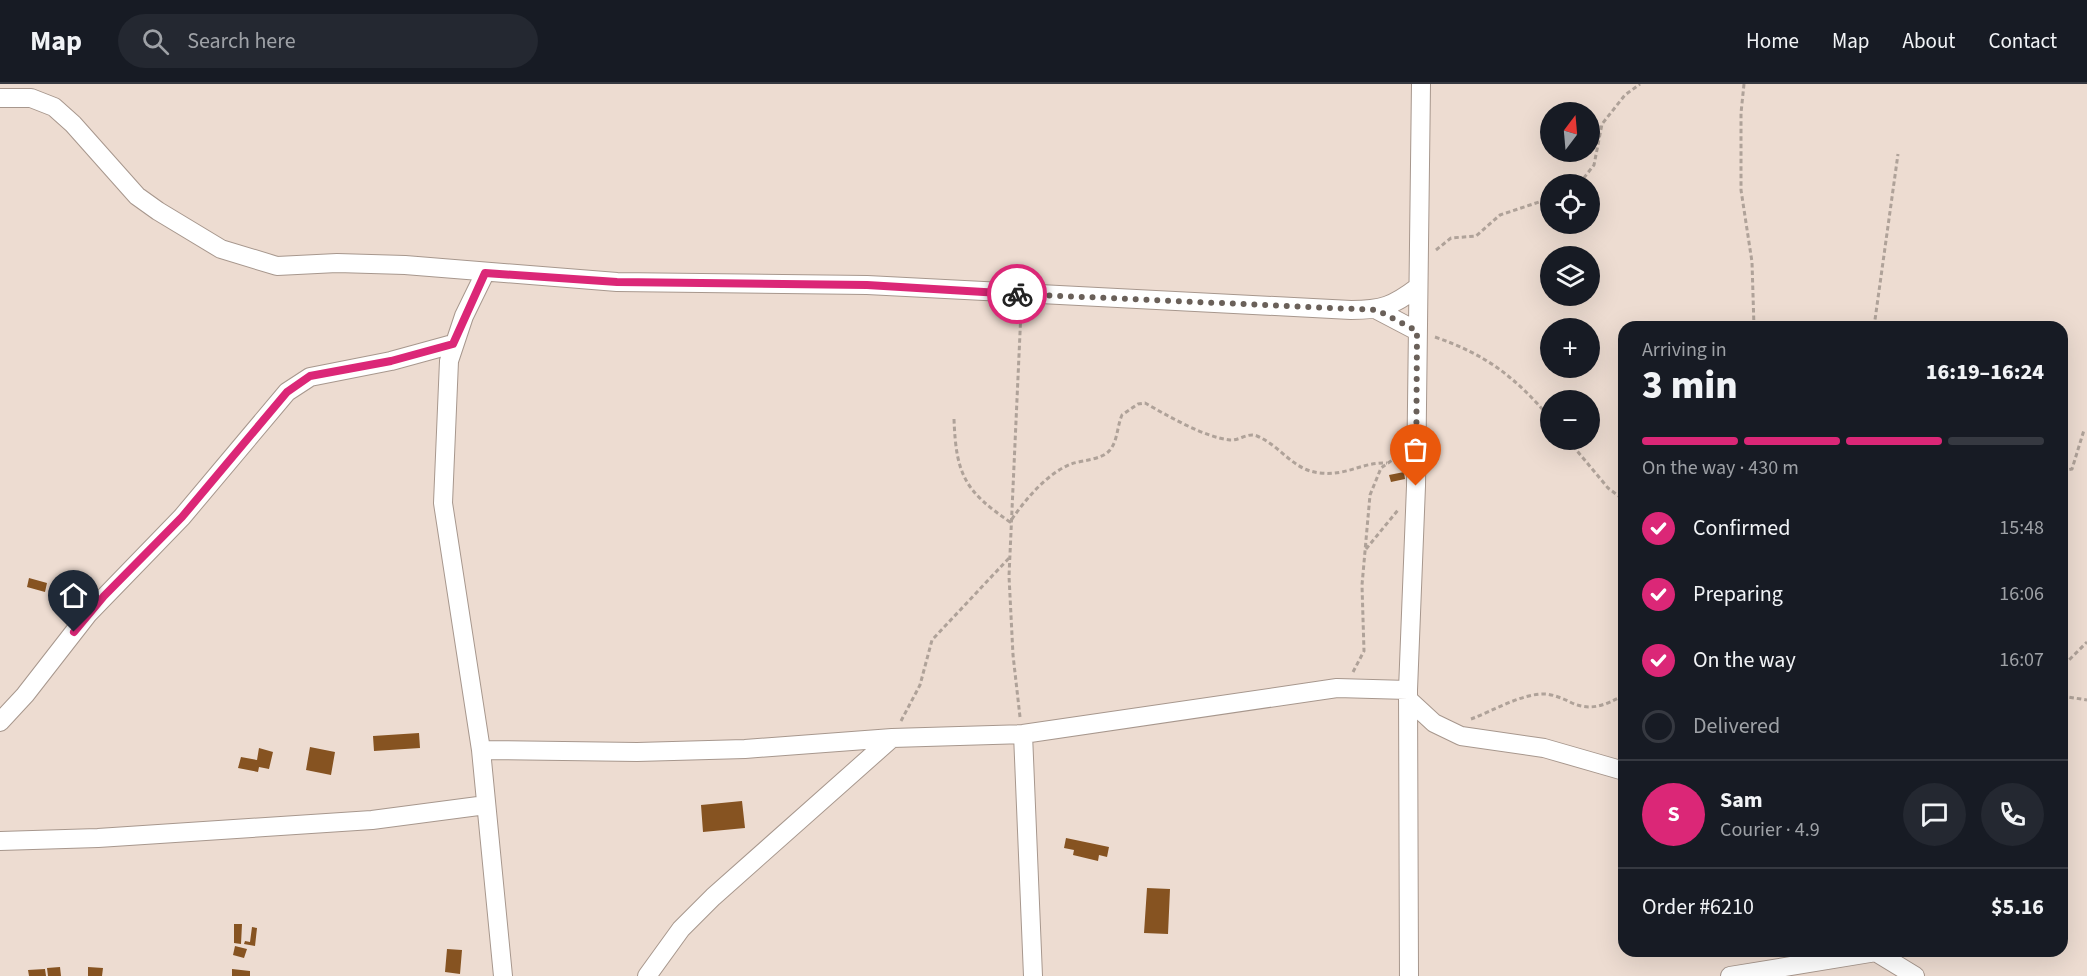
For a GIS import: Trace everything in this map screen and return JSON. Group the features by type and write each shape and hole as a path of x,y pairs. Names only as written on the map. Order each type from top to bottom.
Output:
{"street":[{"path":"1409,976 1408,695 1416,486 1421,84"},
{"path":"0,98 31,98 54,107 73,124 136,196 220,249 276,266 337,263 405,265 617,282 867,285 1377,310 1398,302 1418,287"},
{"path":"485,273 453,344 448,372 443,503 481,750 503,976"},
{"path":"1377,310 1417,331"},
{"path":"0,723 104,596 182,517 297,383 310,376 391,361 453,344"},
{"path":"481,750 637,752 745,748 892,738 1023,734 1337,688 1408,695 1445,729 1475,740 1544,748 1618,769"},
{"path":"1023,734 1033,976"},
{"path":"647,976 681,929 713,897 892,738"},
{"path":"0,841 98,838 245,826 372,820 486,805"},
{"path":"1730,976 1845,957"},
{"path":"1883,957 1915,976"}],"path":[{"path":"1587,174 1594,165 1602,124 1625,95 1640,84"},
{"path":"1744,84 1741,113 1741,190 1752,262 1754,321"},
{"path":"1875,321 1898,154"},
{"path":"1418,268 1451,238 1476,236 1500,215 1540,202"},
{"path":"1022,294 1009,557 1012,655 1023,734"},
{"path":"1417,331 1467,348 1491,361 1514,378 1540,407"},
{"path":"1010,522 1036,490 1059,471 1069,465 1106,454 1115,441 1122,415 1138,404 1145,403 1181,422 1232,440 1257,436 1306,471 1338,474 1375,463 1387,464"},
{"path":"954,419 960,467 968,486 975,495 1010,522"},
{"path":"2068,470 2072,469 2084,430"},
{"path":"1337,688 1352,674 1364,651 1362,617 1365,550 1376,475 1387,464 1416,447"},
{"path":"1576,450 1608,488 1618,496"},
{"path":"1365,550 1416,486"},
{"path":"892,738 920,685 932,640 1009,557"},
{"path":"2068,660 2087,642"},
{"path":"1445,729 1529,697 1544,694 1593,708 1603,706 1618,698"},
{"path":"2068,697 2087,700"}],"building":[{"path":"1404,472 1405,479 1391,482 1389,475"},
{"path":"29,578 47,583 45,592 27,587"},
{"path":"419,733 420,748 374,751 373,736"},
{"path":"310,747 335,752 331,775 306,770"},
{"path":"259,748 273,752 269,769 259,767 258,772 238,768 241,757 257,760"},
{"path":"742,801 745,828 703,832 701,805"},
{"path":"1066,838 1109,847 1107,857 1099,855 1098,861 1073,855 1074,850 1064,848"},
{"path":"1147,888 1170,889 1168,934 1144,933"},
{"path":"234,924 242,924 241,944 234,943"},
{"path":"252,927 257,928 255,946 244,944 245,941 250,942"},
{"path":"235,946 247,949 244,958 233,955"},
{"path":"447,949 462,950 460,974 445,972"},
{"path":"60,967 61,976 48,976 47,968"},
{"path":"88,967 103,968 102,976 88,976"},
{"path":"45,969 46,976 29,976 28,970"},
{"path":"232,969 250,971 250,976 232,976"}],"way so far":[{"path":"1017,294 1377,310 1400,321 1417,331 1416,486"}],"route":[{"path":"74,632 104,596 182,517 297,383 310,376 391,361 453,344 485,273 617,282 867,285 1017,294"}]}
